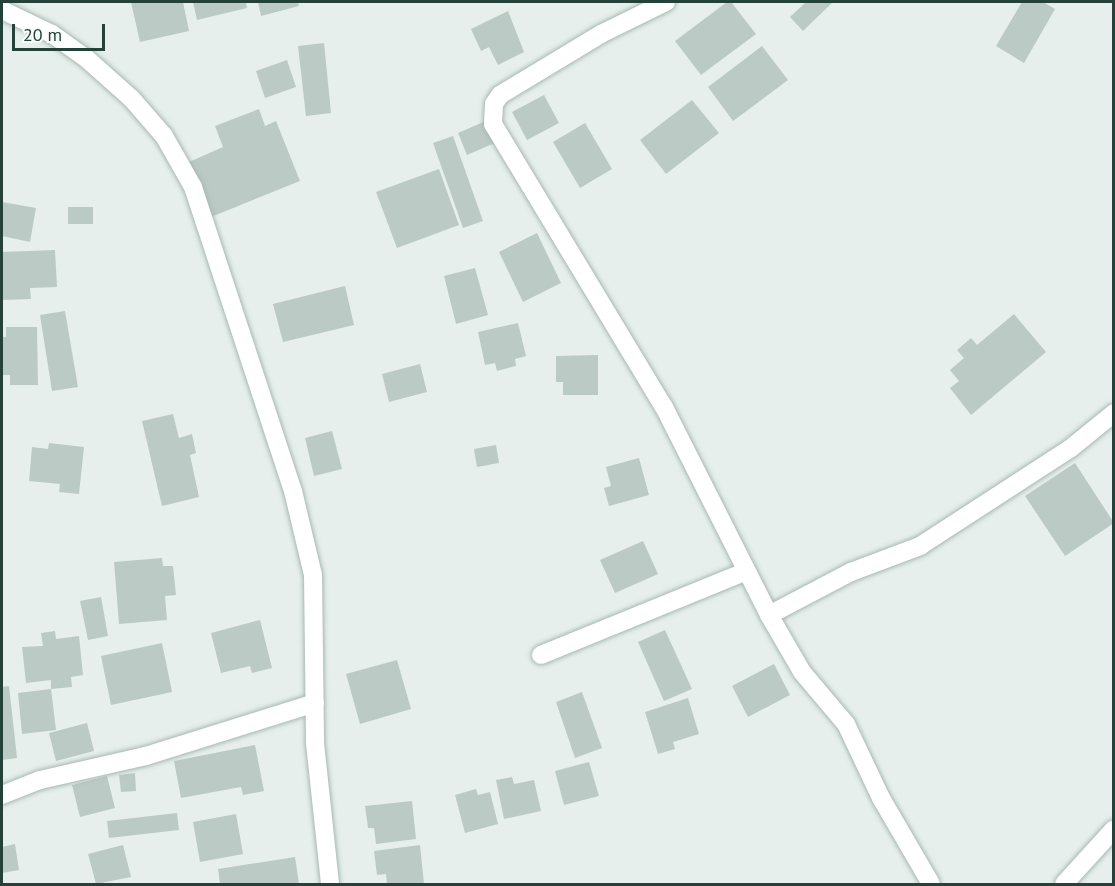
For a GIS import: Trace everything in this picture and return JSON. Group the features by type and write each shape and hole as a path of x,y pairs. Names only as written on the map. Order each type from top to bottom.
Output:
{"street":[{"path":"666,2 601,34 500,95 491,114 493,124 664,407 769,615 802,672 846,724 881,798 932,885"},
{"path":"2,10 24,18 61,40 132,98 165,136 193,187 305,534 316,620 315,703 318,782 330,885"},
{"path":"769,615 851,572 921,546 1071,448 1113,413"},
{"path":"541,655 747,571"},
{"path":"2,795 40,780 146,756 315,703"},
{"path":"1064,885 1113,829"}],"building":[{"path":"131,2 183,2 189,31 140,42"},
{"path":"193,2 246,2 247,8 197,20"},
{"path":"258,2 298,2 299,6 261,16"},
{"path":"727,2 731,2 756,34 701,75 675,41"},
{"path":"806,2 833,2 803,31 790,17"},
{"path":"1022,2 1043,2 1055,9 1024,63 996,46"},
{"path":"508,11 524,52 498,65 489,47 481,51 471,29"},
{"path":"324,43 331,113 306,116 298,46"},
{"path":"762,46 788,80 733,121 708,87"},
{"path":"287,60 296,87 265,98 256,71"},
{"path":"544,95 559,123 527,140 512,112"},
{"path":"692,100 719,133 666,174 640,140"},
{"path":"259,109 265,126 276,121 300,181 211,217 189,162 223,147 215,126"},
{"path":"488,120 497,142 467,155 458,133"},
{"path":"585,123 612,169 580,188 553,142"},
{"path":"453,136 483,221 463,228 433,143"},
{"path":"439,169 459,225 397,248 376,192"},
{"path":"2,202 36,208 30,242 2,236"},
{"path":"68,207 93,207 93,224 68,224"},
{"path":"537,233 561,283 523,302 499,252"},
{"path":"55,250 57,287 30,288 31,299 2,300 2,252"},
{"path":"475,268 488,315 456,324 444,276"},
{"path":"345,286 354,325 283,342 273,304"},
{"path":"65,311 78,387 52,391 40,315"},
{"path":"1014,314 1046,352 971,415 950,388 959,381 950,370 964,358 957,350 971,338 977,345"},
{"path":"518,323 526,356 515,359 516,366 497,371 495,363 485,365 478,332"},
{"path":"6,327 37,327 38,385 10,385 10,375 2,375 2,337 6,337"},
{"path":"598,355 598,395 563,395 563,382 556,382 556,356"},
{"path":"420,364 427,392 389,402 382,374"},
{"path":"173,414 179,438 192,434 196,453 190,455 199,497 162,506 142,421"},
{"path":"332,431 342,469 314,476 305,438"},
{"path":"49,443 84,447 79,494 59,492 60,484 29,481 32,447 48,449"},
{"path":"496,445 499,463 477,467 474,449"},
{"path":"639,458 649,495 609,506 604,488 611,486 606,467"},
{"path":"1075,463 1114,523 1065,556 1025,496"},
{"path":"643,541 658,574 615,593 600,560"},
{"path":"162,558 163,566 173,566 176,595 165,596 167,620 119,624 114,562"},
{"path":"101,597 108,636 88,640 80,601"},
{"path":"260,620 272,668 252,673 250,666 221,673 211,633"},
{"path":"665,630 692,689 664,701 638,642"},
{"path":"55,631 56,639 79,636 83,675 71,677 72,687 51,689 51,680 26,683 22,647 43,646 41,633"},
{"path":"162,643 172,692 111,705 101,656"},
{"path":"397,660 411,709 360,724 346,674"},
{"path":"774,664 790,695 748,717 732,686"},
{"path":"9,686 17,758 2,760 2,687"},
{"path":"51,689 56,730 22,734 18,693"},
{"path":"582,692 602,748 575,758 556,702"},
{"path":"688,698 699,734 673,742 675,749 658,754 645,712"},
{"path":"87,723 94,751 56,761 49,733"},
{"path":"255,745 264,791 243,795 241,787 181,798 174,761"},
{"path":"589,762 599,796 564,805 555,771"},
{"path":"135,773 136,791 121,792 119,775"},
{"path":"107,776 115,808 80,817 72,785"},
{"path":"512,777 514,784 534,780 541,811 504,819 496,780"},
{"path":"476,789 478,795 490,792 498,824 465,833 455,795"},
{"path":"412,801 416,839 376,844 374,828 368,828 365,806"},
{"path":"177,813 179,830 109,838 107,821"},
{"path":"236,814 243,854 200,862 193,822"},
{"path":"15,844 19,870 2,873 2,847"},
{"path":"123,845 131,877 96,884 88,854"},
{"path":"420,845 424,884 387,884 386,874 377,875 374,851"},
{"path":"295,857 299,884 220,884 218,869"}]}
